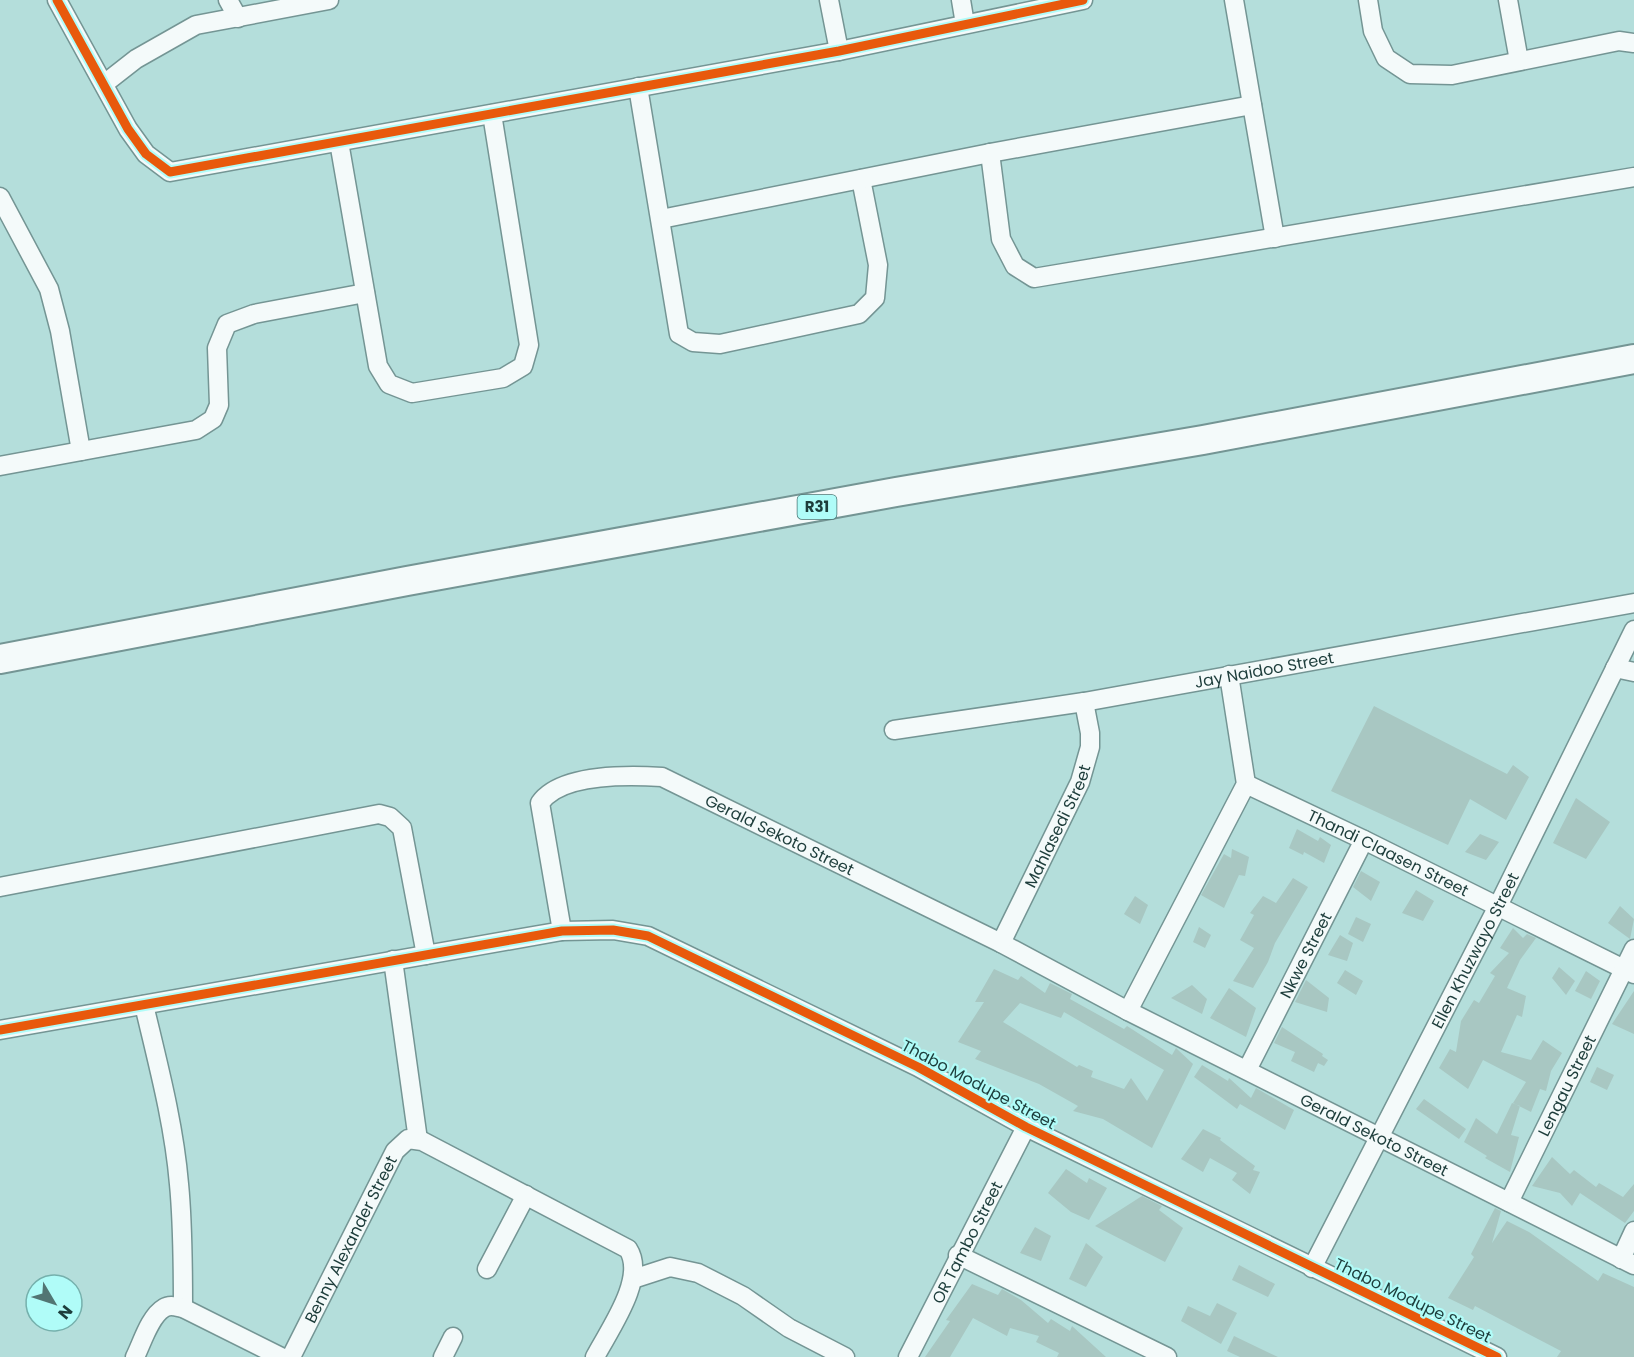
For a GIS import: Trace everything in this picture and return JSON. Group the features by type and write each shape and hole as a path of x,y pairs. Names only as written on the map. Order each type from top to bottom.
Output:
{"main road":[{"name":"R31","path":"0,659 407,581 896,492 1203,440 1634,359"}],"street":[{"path":"57,0 146,154 170,172 839,51 1083,0"},
{"path":"228,0 238,18"},
{"path":"104,84 136,59 196,25 329,0"},
{"path":"829,0 839,51"},
{"path":"961,0 965,24"},
{"path":"1234,0 1275,238"},
{"path":"1368,0 1373,31 1386,58 1410,74 1452,75 1619,41 1634,43"},
{"path":"1508,0 1519,61"},
{"path":"638,87 679,334 693,342 720,344 859,314 875,298 878,265 861,179"},
{"path":"661,219 990,153 1252,105"},
{"path":"339,142 378,366 389,384 412,393 503,378 523,366 528,345 492,114"},
{"path":"990,153 1001,239 1015,266 1034,278 1634,177"},
{"path":"0,197 49,289 60,331 81,451"},
{"path":"0,466 196,430 213,419 219,405 217,348 227,324 254,314 365,294"},
{"name":"Jay Naidoo Street","path":"894,730 1084,702 1634,603"},
{"name":"Ellen Khuzwayo Street","path":"1311,1268 1498,906 1634,630"},
{"path":"1615,668 1634,672"},
{"path":"1128,1011 1246,784 1229,675"},
{"name":"Mahlasedi Street","path":"1001,943 1080,782 1090,740 1084,702"},
{"name":"Gerald Sekoto Street","path":"562,931 540,803 550,793 580,780 638,776 662,777 1001,943 1128,1011 1627,1262 1634,1231"},
{"name":"Thandi Claasen Street","path":"1246,784 1629,972"},
{"path":"0,887 379,814 390,817 402,828 426,955"},
{"name":"Nkwe Street","path":"1247,1070 1364,840"},
{"name":"Thabo Modupe Street","path":"0,1030 562,931 613,930 648,936 918,1067 1026,1127 1497,1357"},
{"path":"1629,972 1634,949"},
{"path":"393,960 420,1141 628,1249 634,1258 633,1279 595,1357"},
{"name":"Lengau Street","path":"1509,1202 1629,972"},
{"path":"144,1005 165,1094 179,1183 183,1308"},
{"name":"OR Tambo Street","path":"908,1357 958,1255 1026,1127"},
{"name":"Benny Alexander Street","path":"291,1357 395,1150 408,1139 420,1141"},
{"path":"487,1269 526,1195"},
{"path":"958,1255 1167,1357"},
{"path":"633,1279 670,1266 698,1273 743,1296 789,1328 845,1357"},
{"path":"135,1357 152,1323 163,1308 173,1306 183,1308 281,1357"},
{"path":"443,1357 453,1337"}],"building":[{"path":"1374,706 1507,774 1513,765 1529,777 1506,820 1470,799 1448,845 1331,791"},
{"path":"1576,798 1610,822 1586,859 1553,843"},
{"path":"1297,829 1318,841 1320,837 1331,845 1324,863 1304,852 1303,855 1289,848"},
{"path":"1480,834 1499,842 1486,860 1465,852"},
{"path":"1232,849 1249,857 1245,876 1239,875 1224,908 1201,895 1224,854 1231,858"},
{"path":"1361,871 1380,882 1371,901 1353,887"},
{"path":"1293,878 1308,887 1275,943 1268,962 1253,988 1233,981 1254,948 1240,940 1254,915 1250,913 1263,896 1276,903"},
{"path":"1416,890 1434,901 1423,921 1402,913"},
{"path":"1135,896 1148,905 1140,924 1124,914"},
{"path":"1620,906 1634,919 1630,939 1608,923"},
{"path":"1356,917 1371,924 1363,942 1348,934"},
{"path":"1199,927 1211,935 1205,948 1193,942"},
{"path":"1513,928 1523,938 1527,934 1536,938 1520,960 1507,988 1526,996 1522,1017 1517,1015 1501,1052 1531,1060 1543,1040 1562,1053 1551,1071 1546,1091 1540,1089 1531,1112 1513,1103 1526,1082 1483,1060 1468,1089 1439,1068 1450,1049 1456,1052 1461,1021 1474,1000 1479,1003 1495,976 1490,973 1509,953 1500,948"},
{"path":"1340,935 1353,943 1347,961 1328,955"},
{"path":"1559,967 1575,981 1566,995 1552,978"},
{"path":"994,969 1018,980 1021,976 1045,993 1050,983 1072,994 1070,999 1124,1029 1127,1026 1172,1055 1176,1048 1193,1064 1152,1148 1103,1119 1073,1111 1078,1106 1039,1084 975,1059 981,1051 958,1042 984,1002 975,1002","holes":["1020,1003 1061,1018 1064,1012 1164,1070 1147,1101 1131,1078 1124,1089 1091,1077 1093,1071 1079,1065 1077,1067 1003,1022"]},
{"path":"1345,970 1363,981 1356,995 1337,983"},
{"path":"1586,971 1600,981 1591,999 1575,991"},
{"path":"1306,980 1329,998 1327,1012 1295,1002"},
{"path":"1192,985 1207,999 1202,1014 1171,998"},
{"path":"1229,988 1256,1008 1246,1037 1210,1018"},
{"path":"1634,991 1634,1034 1612,1024"},
{"path":"1282,1027 1323,1054 1322,1056 1328,1060 1324,1066 1318,1063 1314,1072 1291,1061 1295,1052 1274,1043"},
{"path":"1202,1065 1228,1081 1229,1078 1251,1098 1256,1088 1294,1110 1285,1130 1240,1104 1237,1109 1194,1077"},
{"path":"1597,1067 1614,1075 1607,1090 1590,1082"},
{"path":"1424,1099 1466,1129 1459,1139 1416,1109"},
{"path":"1512,1103 1520,1106 1511,1135 1519,1137 1510,1172 1485,1158 1487,1156 1464,1142 1476,1118 1497,1134"},
{"path":"1203,1129 1221,1138 1220,1140 1255,1166 1253,1170 1260,1172 1250,1194 1232,1180 1237,1173 1210,1158 1203,1172 1181,1159"},
{"path":"1552,1157 1570,1174 1574,1170 1596,1187 1599,1183 1623,1197 1634,1184 1634,1211 1625,1223 1580,1193 1572,1206 1560,1193 1532,1186"},
{"path":"1066,1169 1087,1183 1089,1178 1107,1188 1089,1220 1071,1212 1048,1193"},
{"path":"1142,1196 1162,1206 1159,1210 1183,1228 1165,1262 1095,1226"},
{"path":"1495,1208 1501,1211 1492,1243 1507,1221 1529,1232 1598,1281 1603,1273 1634,1287 1634,1357 1557,1357 1561,1351 1475,1306 1473,1310 1448,1298 1474,1257 1471,1254"},
{"path":"1035,1227 1051,1236 1041,1261 1020,1253"},
{"path":"1086,1243 1103,1257 1086,1287 1069,1279"},
{"path":"1239,1265 1275,1284 1268,1297 1232,1280"},
{"path":"972,1284 998,1295 1002,1289 1021,1300 1048,1323 1051,1319 1070,1331 1072,1326 1106,1357 1057,1357 1059,1353 1036,1342 1039,1336 1010,1328 1007,1336 973,1318 950,1357 925,1357 950,1321 946,1320"},
{"path":"1217,1303 1237,1313 1221,1344 1181,1321 1188,1306 1210,1316"},
{"path":"1234,1336 1278,1357 1240,1357 1227,1351"}],"cycle path":[{"path":"57,0 128,129 146,154 170,172 839,51 1083,0"},
{"path":"0,1030 562,931 613,930 648,936 918,1067 1026,1127 1497,1357"}]}
